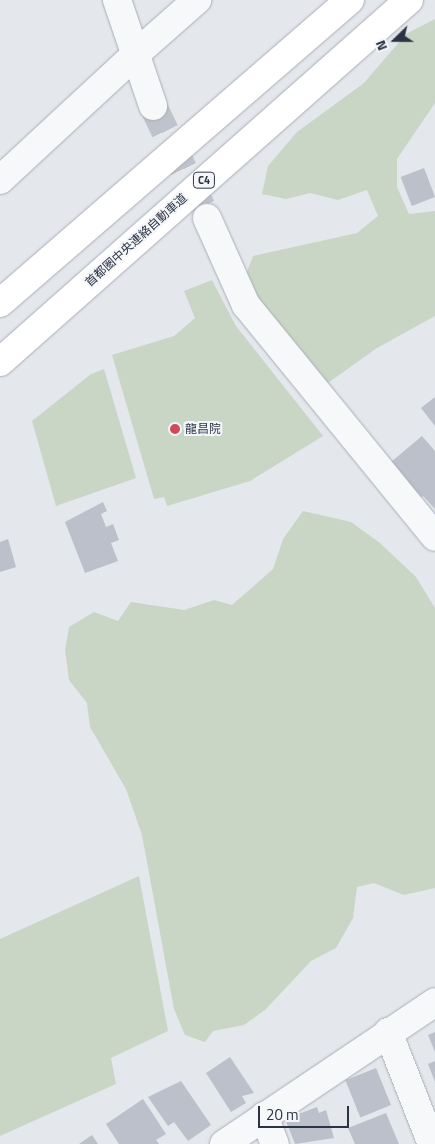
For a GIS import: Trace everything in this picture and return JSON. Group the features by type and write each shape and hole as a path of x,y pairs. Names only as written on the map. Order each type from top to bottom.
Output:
{"highway":[{"path":"0,304 350,0"},
{"name":"首都圏中央連絡自動車道","path":"0,362 409,0"}],"street":[{"path":"117,0 138,52 153,106"},
{"path":"0,180 197,0"},
{"path":"207,218 246,305 435,537"},
{"path":"224,1144 435,1002"},
{"path":"388,1032 432,1144"},
{"path":"264,1116 275,1144"}],"green space":[{"path":"435,19 435,103 397,159 397,187 409,214 435,211 435,316 377,348 325,385 285,339 245,277 253,256 357,233 378,216 367,190 338,200 310,193 286,199 262,194 268,166 297,132 364,83 406,34"},
{"path":"212,280 236,326 323,436 250,481 167,506 164,497 154,499 112,355 174,336 195,318 184,291"},
{"path":"104,369 136,478 56,506 32,421 91,374"},
{"path":"303,511 351,522 380,543 416,577 435,608 435,888 404,895 374,883 357,887 353,918 336,948 311,961 265,1010 244,1025 213,1031 205,1042 185,1035 174,1009 142,835 126,789 90,727 87,703 69,680 65,650 69,627 94,612 118,621 131,602 184,610 214,600 232,605 273,569 283,539"},
{"path":"139,876 168,1031 111,1058 116,1084 0,1136 0,939"}],"building":[{"path":"424,168 435,197 412,206 401,177"},
{"path":"435,397 435,426 421,408"},
{"path":"422,436 435,451 435,509 423,496 415,502 385,467"},
{"path":"103,502 107,511 101,514 106,527 113,524 119,540 111,543 118,561 85,573 65,522"},
{"path":"8,539 16,567 0,572 0,542"},
{"path":"435,1032 435,1052 428,1035"},
{"path":"230,1057 254,1093 242,1096 246,1103 231,1112 206,1073"},
{"path":"435,1061 435,1082 428,1064"},
{"path":"376,1068 391,1105 360,1117 345,1080"},
{"path":"181,1081 211,1125 188,1141 174,1122 168,1126 148,1097"},
{"path":"143,1099 166,1134 156,1140 159,1144 119,1144 106,1124"},
{"path":"317,1107 319,1113 326,1110 334,1138 295,1144 285,1119"},
{"path":"386,1113 399,1144 355,1144 348,1128"},
{"path":"92,1135 98,1144 79,1144"}],"tunnel":[{"path":"153,106 207,218"}],"place":[{"name":"龍昌院","path":"175,429"}]}
